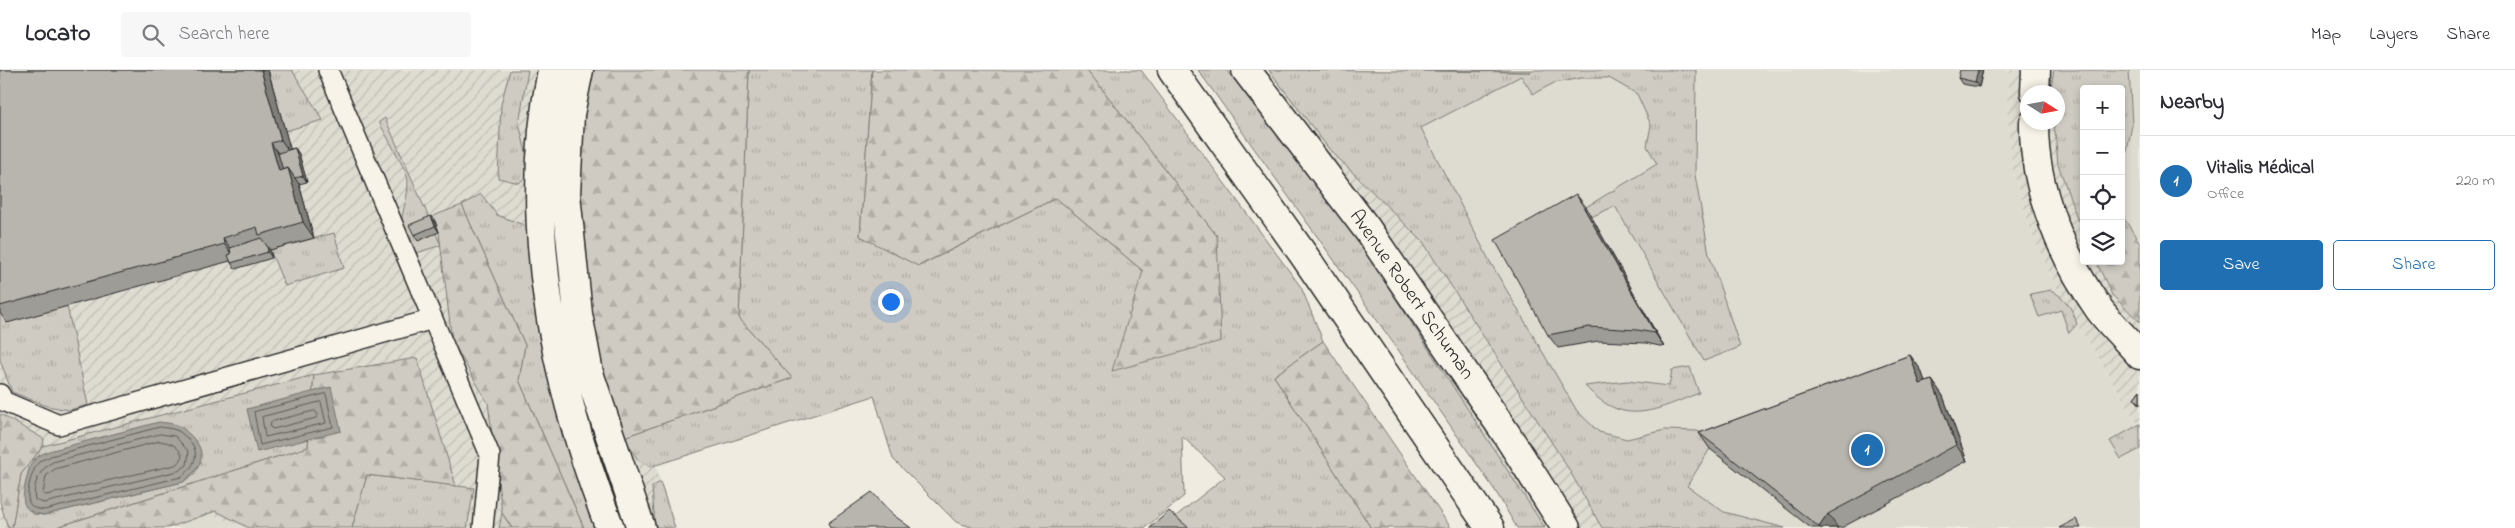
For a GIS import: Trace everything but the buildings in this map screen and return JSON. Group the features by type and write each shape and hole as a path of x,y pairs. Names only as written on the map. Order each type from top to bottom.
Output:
{"main road":[{"path":"552,70 543,112 541,201 545,290 568,402 610,528"},
{"path":"578,70 570,114 566,194 578,314 590,373 641,528"},
{"path":"1172,70 1227,145 1490,528"},
{"name":"Avenue Robert Schuman","path":"1246,70 1367,229 1505,432 1566,528"},
{"path":"2035,85 2036,70"},
{"path":"2035,130 2039,173 2054,225 2072,264 2100,310 2140,355"},
{"path":"1456,478 1483,528"}],"lane":[{"path":"328,70 490,454 483,528"},
{"path":"566,70 564,81 570,114"},
{"path":"541,201 560,186 568,168"},
{"path":"541,201 552,207 564,301 578,314"},
{"path":"0,394 3,401 59,425 432,319"}],"shaded area":[{"path":"0,70 604,70 651,452 676,528 245,528 197,508 130,528 0,528"},
{"path":"1206,70 1368,70 1637,528 1521,528"},
{"path":"1368,70 2010,70 2007,110 2012,167 2032,234 2066,308 2097,355 2140,428 2140,528 1637,528"},
{"path":"2010,70 2054,70 2051,85 2020,85 2020,130 2055,130 2058,164 2080,222 2080,265 2098,265 2112,295 2140,322 2140,428 2097,355 2066,308 2032,234 2012,167 2007,110"},
{"path":"2054,70 2140,70 2140,322 2099,265 2125,265 2125,85 2080,85 2080,225 2056,130 2065,130 2065,85 2051,85"},
{"path":"197,508 245,528 130,528"}],"green space":[{"path":"268,70 292,70 323,120 285,131"},
{"path":"510,70 528,70 519,123 531,173 519,183 498,178 501,104"},
{"path":"591,70 749,70 739,318 792,378 624,437 591,343 577,175"},
{"path":"749,70 872,70 860,236 919,266 1056,198 1143,271 1217,236 1087,70 1141,70 1301,287 1323,341 1274,376 1371,528 1161,528 1225,477 1182,436 1184,496 1145,528 974,528 956,522 893,459 874,396 650,467 638,460 624,437 792,378 739,318"},
{"path":"872,70 1087,70 1217,236 1221,341 1112,371 1143,271 1056,198 918,266 860,236"},
{"path":"1198,70 1227,70 1361,245 1545,528 1517,528 1496,492 1399,351"},
{"path":"1269,70 1530,72 1530,70 1696,70 1695,175 1709,254 1740,347 1704,361 1615,206 1591,217 1586,207 1657,164 1647,146 1651,125 1637,94 1609,78 1581,78 1554,83 1533,94 1521,76 1421,128 1489,260 1577,411 1599,432 1627,439 1665,430 1697,431 1716,439 1687,486 1724,512 1785,528 1602,528 1568,468 1423,242 1329,149"},
{"path":"1426,70 1530,70 1530,72"},
{"path":"2054,70 2129,70 2132,125 2125,161 2125,85 2080,85 2080,221 2078,221 2058,164 2055,130 2065,130 2065,85 2051,85"},
{"path":"385,118 441,245 417,253 404,233 402,217 408,181 400,161 379,122"},
{"path":"481,194 497,215 529,227 546,369 584,497 598,528 584,528 519,380 525,345 462,205"},
{"path":"462,205 525,345 519,380 584,528 512,528 502,513 488,403 452,341 439,232 433,216"},
{"path":"2125,220 2140,243 2140,322 2112,295 2098,265 2125,265"},
{"path":"334,233 344,268 285,286 270,250"},
{"path":"2051,290 2064,300 2073,313 2077,324 2069,333 2061,310 2039,317 2030,294"},
{"path":"0,299 67,306 88,405 69,410 47,406 12,392 0,360"},
{"path":"1323,341 1451,528 1371,528 1274,376"},
{"path":"417,358 456,486 367,475 352,528 249,528 216,511 168,528 54,528 308,447 314,375"},
{"path":"1690,367 1699,393 1653,410 1639,412 1613,407 1599,399 1585,386 1627,381 1669,386 1672,370"},
{"path":"314,375 308,447 54,528 12,528 21,474 43,446","holes":["201,461 195,473 183,482 44,515 33,514 25,506"]},
{"path":"0,414 44,439 43,446 21,474 12,528 8,528 0,502"},
{"path":"2140,424 2140,449 2121,459 2110,441"},
{"path":"367,475 474,488 467,528 352,528"},
{"path":"660,482 675,528 655,527 652,487"},
{"path":"502,513 512,528 499,528"}],"water":[{"path":"331,387 341,431 257,452 247,409"},
{"path":"159,422 181,427 199,446 201,459 199,465 183,482 44,515 31,511 24,504 23,494 28,472 33,461 38,456 49,451"}],"place":[{"name":"Vitalis Médical","path":"1867,450"}]}
